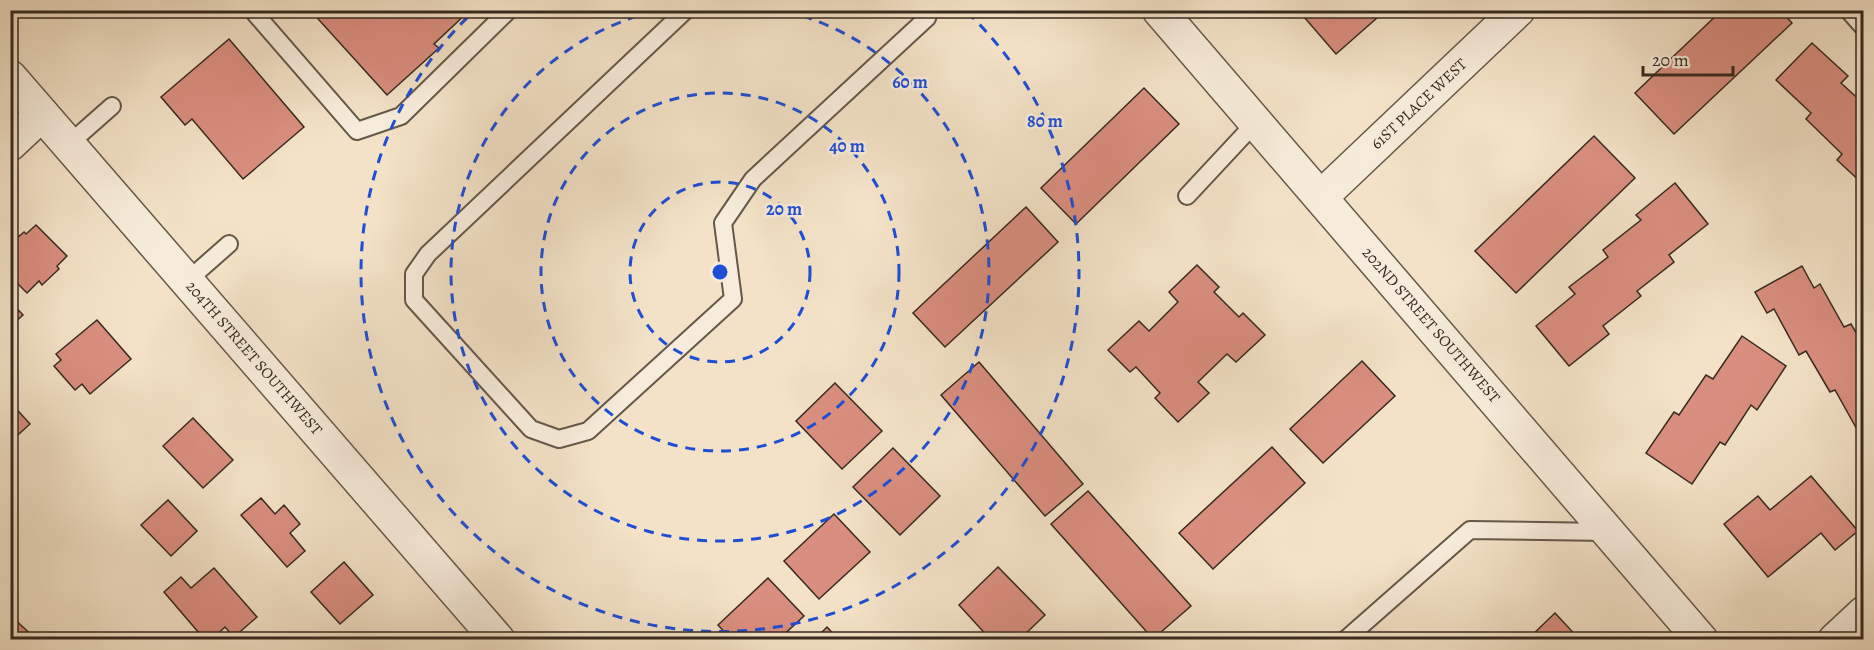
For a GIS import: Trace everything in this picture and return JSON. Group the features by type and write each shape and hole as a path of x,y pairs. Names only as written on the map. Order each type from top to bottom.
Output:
{"street":[{"name":"202ND STREET SOUTHWEST","path":"1159,10 1701,639"},
{"name":"61ST PLACE WEST","path":"1321,197 1518,10"},
{"name":"204TH STREET SOUTHWEST","path":"10,77 498,639"},
{"path":"10,144 42,114"},
{"path":"1835,639 1863,613"}],"lane":[{"path":"252,10 357,131 401,116 509,10"},
{"path":"686,10 429,254 414,274 414,300 531,429 559,439 588,431 733,299 723,223 753,179 927,18 930,10"},
{"path":"1848,10 1863,28"},
{"path":"69,144 112,106"},
{"path":"1187,196 1256,122"},
{"path":"187,281 229,244"},
{"path":"1345,639 1470,531 1609,532"}],"building":[{"path":"310,10 470,10 434,44 439,48 387,95"},
{"path":"1298,10 1386,10 1336,54"},
{"path":"1722,10 1780,10 1792,23 1674,134 1635,93"},
{"path":"229,39 304,127 243,179 192,119 185,125 161,97"},
{"path":"1812,43 1848,76 1841,83 1864,104 1864,185 1837,160 1842,154 1806,119 1811,113 1776,80"},
{"path":"1144,88 1179,124 1076,224 1041,188"},
{"path":"1594,136 1635,178 1516,293 1475,251"},
{"path":"1675,183 1708,224 1669,255 1674,262 1637,291 1641,296 1603,326 1609,334 1569,366 1536,326 1575,294 1569,287 1608,257 1603,250 1641,220 1636,215"},
{"path":"1026,207 1058,242 945,347 913,313"},
{"path":"36,225 67,256 57,266 59,269 42,285 39,281 27,293 10,276 10,239 14,235 17,238 24,232 26,234"},
{"path":"1197,265 1219,287 1214,292 1239,317 1243,313 1265,335 1236,362 1227,354 1198,382 1209,393 1178,422 1155,398 1160,393 1136,367 1130,372 1108,350 1139,321 1149,331 1178,302 1169,292"},
{"path":"1802,266 1814,288 1820,284 1844,327 1851,324 1864,346 1864,430 1859,433 1835,390 1830,392 1806,351 1799,355 1774,309 1767,313 1755,292"},
{"path":"10,301 23,315 10,327"},
{"path":"97,320 131,359 90,394 82,384 75,390 54,366 61,360 56,354"},
{"path":"1742,336 1786,366 1757,410 1751,405 1725,445 1720,442 1692,484 1646,453 1674,412 1679,415 1706,375 1713,379"},
{"path":"1362,361 1395,396 1323,463 1290,429"},
{"path":"979,362 1083,484 1045,516 941,395"},
{"path":"835,383 882,431 842,469 796,421"},
{"path":"10,402 30,424 10,442"},
{"path":"193,418 233,460 203,488 163,446"},
{"path":"1272,447 1305,483 1213,569 1179,533"},
{"path":"893,448 940,496 900,535 853,487"},
{"path":"1811,476 1858,531 1835,550 1821,533 1768,577 1724,524 1758,496 1770,510"},
{"path":"1088,491 1191,606 1153,639 1051,524"},
{"path":"261,498 275,514 284,505 300,524 290,533 305,551 287,567 241,515"},
{"path":"168,500 197,531 171,556 141,525"},
{"path":"834,514 870,552 819,599 784,561"},
{"path":"344,562 373,595 340,624 311,592"},
{"path":"998,567 1045,615 1019,640 991,640 959,605"},
{"path":"214,568 257,617 234,637 225,627 211,640 205,640 164,592 181,577 191,588"},
{"path":"768,578 804,616 778,640 732,640 718,625"},
{"path":"1555,613 1580,640 1527,640"},
{"path":"10,615 37,640 10,640"},
{"path":"827,627 839,640 814,640"}]}
